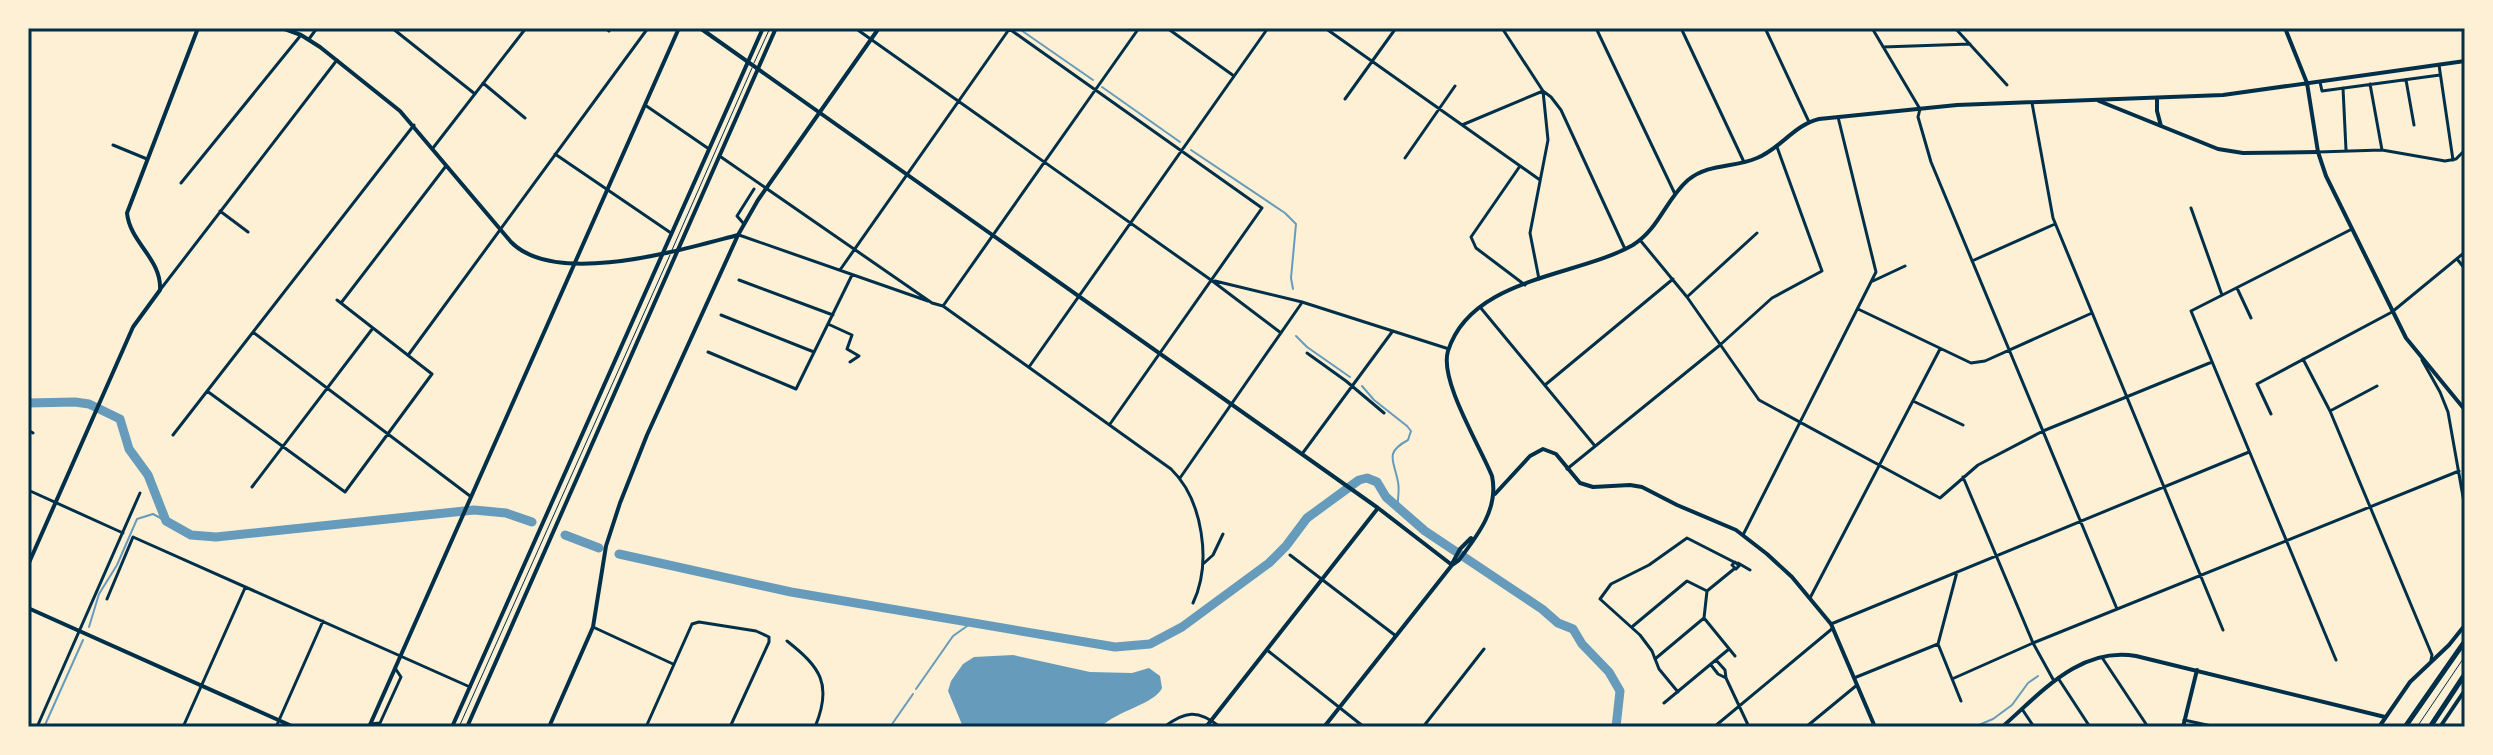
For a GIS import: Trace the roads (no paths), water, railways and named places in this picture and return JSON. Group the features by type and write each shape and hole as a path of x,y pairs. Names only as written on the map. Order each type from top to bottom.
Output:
{"highway":[{"path":"2405,727 2465,641"},
{"path":"2430,727 2463,678"}],"main road":[{"path":"28,565 133,327 160,290 158,270 130,226 127,213 198,28"},
{"path":"282,28 309,39 391,104 414,125 500,230 518,249 532,256 575,262 617,263 738,235"},
{"path":"370,725 679,28"},
{"path":"700,28 1353,490 1452,565"},
{"path":"467,727 720,157 753,66 763,28"},
{"path":"452,727 709,149 776,28"},
{"path":"552,726 593,627 606,546 620,503 647,435 738,235 755,204 879,28"},
{"path":"2285,28 2307,83 2323,168 2392,312 2420,356 2465,410"},
{"path":"1495,494 1489,469 1446,368 1449,349 1464,324 1480,307 1498,296 1625,249 1640,240 1657,223 1688,180 1721,165 1757,158 1809,122 1920,109 2223,95 2465,61"},
{"path":"2157,99 2161,126"},
{"path":"2099,101 2212,147 2235,152 2318,152"},
{"path":"1324,727 1476,534 1490,513 1495,494 1539,449 1556,454 1577,481 1584,485 1642,487 1743,535 1776,562 1832,626 1875,727"},
{"path":"1206,727 1378,508"},
{"path":"28,608 294,727"},
{"path":"2379,727 2410,682 2440,655 2465,625"},
{"path":"2002,727 2075,666 2101,656 2129,655 2385,717"},
{"path":"2183,727 2197,670"},
{"path":"2440,727 2465,690"}],"street":[{"path":"309,39 317,28"},
{"path":"392,28 475,94"},
{"path":"433,148 526,28"},
{"path":"409,354 648,28"},
{"path":"855,28 1281,333"},
{"path":"840,270 1009,28 1262,208 1110,424"},
{"path":"943,306 1139,28"},
{"path":"1167,28 1234,76"},
{"path":"1029,367 1268,28"},
{"path":"1325,28 1540,180"},
{"path":"1345,99 1396,28"},
{"path":"1503,28 1543,91 1561,110 1625,249"},
{"path":"1596,28 1675,194"},
{"path":"1681,28 1744,162"},
{"path":"1765,28 1809,122"},
{"path":"1872,28 1920,109 1918,117 1928,155 2117,609"},
{"path":"1955,28 2007,85"},
{"path":"181,183 301,35"},
{"path":"1883,47 1970,44"},
{"path":"160,290 337,60"},
{"path":"2439,64 2453,160"},
{"path":"2320,81 2322,91 2440,75"},
{"path":"2406,80 2414,125"},
{"path":"483,83 525,118"},
{"path":"2370,84 2382,150"},
{"path":"1405,158 1455,86"},
{"path":"2343,88 2346,150"},
{"path":"1462,125 1543,91"},
{"path":"1539,279 1530,233 1548,140 1543,91"},
{"path":"2032,103 2055,224 2223,630"},
{"path":"645,105 709,149"},
{"path":"1743,535 1873,281 1876,268 1838,117"},
{"path":"173,435 414,125"},
{"path":"113,145 147,159"},
{"path":"1567,469 1779,293 1822,271 1777,145"},
{"path":"2318,152 2382,150 2441,161 2453,160 2465,150"},
{"path":"555,154 672,234"},
{"path":"720,157 932,303"},
{"path":"207,391 345,492 432,374 339,301 447,165"},
{"path":"1520,166 1471,237 1476,248 1525,285"},
{"path":"744,224 737,216 754,189"},
{"path":"744,204 755,204"},
{"path":"2191,208 2222,295"},
{"path":"220,211 248,232"},
{"path":"1972,261 2055,224"},
{"path":"2336,660 2191,311 2352,229"},
{"path":"1687,297 1757,233"},
{"path":"738,235 943,306 1160,460 1180,478 1196,515 1203,564 1193,603"},
{"path":"1640,240 1687,297 1756,397 1940,498 1986,460 2043,431 2212,362"},
{"path":"2271,414 2257,384 2392,312 2465,252"},
{"path":"2457,259 2465,269"},
{"path":"1873,281 1905,266"},
{"path":"708,352 796,389 852,275"},
{"path":"1545,385 1673,279"},
{"path":"739,280 833,315"},
{"path":"1211,280 1302,302 1449,349"},
{"path":"2237,288 2251,318"},
{"path":"1180,478 1302,302"},
{"path":"1480,307 1595,446"},
{"path":"1858,309 1971,363 1985,361 2092,313"},
{"path":"721,315 814,352"},
{"path":"828,324 852,335 847,349 859,356 850,362"},
{"path":"252,487 374,328"},
{"path":"1302,454 1394,331"},
{"path":"253,332 471,497"},
{"path":"1810,598 1940,349"},
{"path":"1307,353 1384,413"},
{"path":"2420,356 2447,406 2465,508"},
{"path":"2303,359 2330,411 2432,655 2430,663"},
{"path":"2330,411 2377,386"},
{"path":"1913,401 1963,425"},
{"path":"28,430 33,433"},
{"path":"1714,727 1832,626 2249,452"},
{"path":"1952,679 2033,643 2459,471"},
{"path":"1963,477 2033,643 2090,727"},
{"path":"28,490 123,533"},
{"path":"37,727 140,493"},
{"path":"1203,564 1213,555 1223,534"},
{"path":"107,599 133,537 470,687"},
{"path":"1678,692 1659,669 1651,648 1600,599 1611,584 1649,565 1687,538 1750,570"},
{"path":"1290,555 1396,636"},
{"path":"1655,659 1704,618 1707,591 1734,569 1732,565 1736,563"},
{"path":"1957,572 1938,644 1961,701"},
{"path":"1632,627 1687,581 1707,591"},
{"path":"183,727 245,587"},
{"path":"1704,618 1735,656"},
{"path":"276,727 323,621"},
{"path":"646,727 692,624 696,622 756,631 769,637 730,727"},
{"path":"593,627 674,664"},
{"path":"787,641 819,672 822,685 815,727"},
{"path":"1854,678 1938,644"},
{"path":"1423,727 1484,649"},
{"path":"1664,703 1729,649"},
{"path":"1267,650 1364,727"},
{"path":"2432,655 2440,655"},
{"path":"2101,656 2148,727"},
{"path":"1716,660 1725,670 1749,727"},
{"path":"1710,665 1726,678"},
{"path":"370,725 380,723 401,677 395,668"},
{"path":"1806,727 1857,685"},
{"path":"2022,709 2034,727"},
{"path":"1164,727 1186,714 1198,715 1220,727"},
{"path":"2184,720 2216,727"}],"lane":[{"path":"459,727 770,28"},
{"path":"2417,727 2465,656"}],"water":[{"path":"1013,655 1090,672 1132,673 1149,668 1160,676 1162,688 1152,699 1116,716 1101,727 963,727 948,691 951,681 963,664 974,657"}],"waterway":[{"path":"1018,28 1093,80"},
{"path":"1102,87 1180,142"},
{"path":"1191,150 1285,213 1296,224 1291,278 1293,289"},
{"path":"1296,336 1350,377"},
{"path":"1362,386 1411,431 1408,440 1396,449 1392,458 1399,485 1398,508"},
{"path":"28,403 89,404 120,419 129,449 148,475 166,521 191,535 216,537 474,510 506,513 532,522"},
{"path":"619,554 791,592 1115,647 1150,644 1182,627 1269,563 1307,518 1359,480 1367,478 1377,482 1386,497 1425,531 1542,609 1558,623 1573,629 1582,644 1609,672 1620,691 1616,727"},
{"path":"89,627 99,594 117,565 137,519 153,514 166,521"},
{"path":"565,535 599,548"},
{"path":"916,689 953,636 970,624"},
{"path":"45,725 83,640"},
{"path":"1974,727 1993,719 2012,705 2028,683 2038,676"},
{"path":"890,727 913,694"}]}
